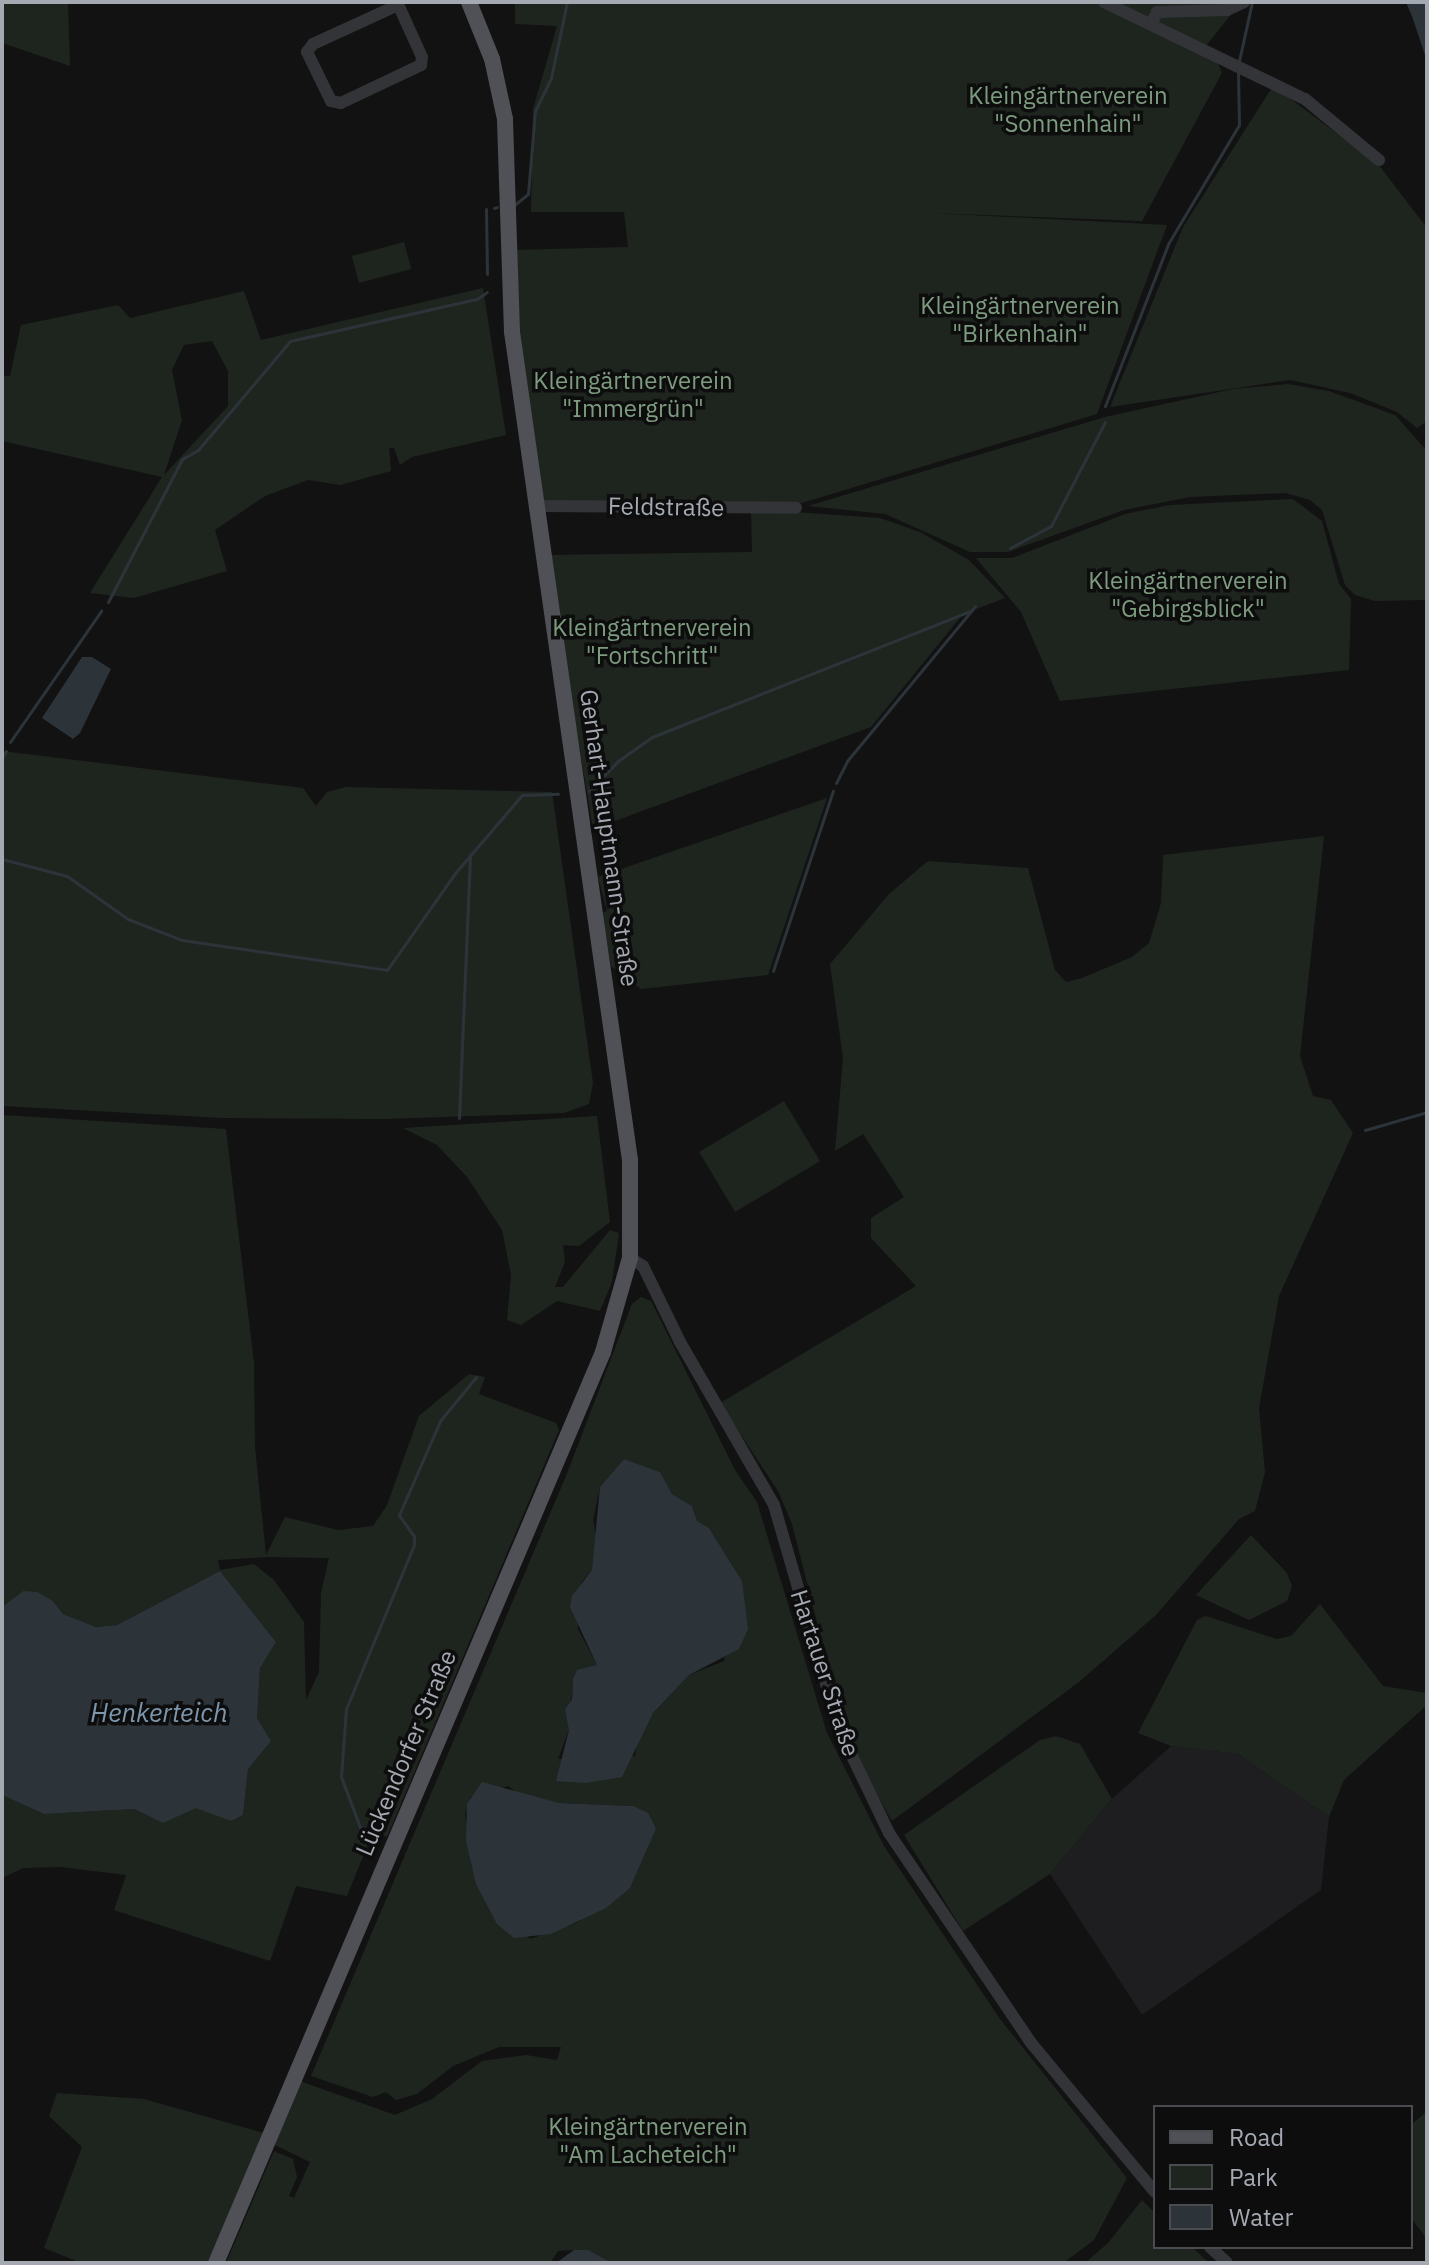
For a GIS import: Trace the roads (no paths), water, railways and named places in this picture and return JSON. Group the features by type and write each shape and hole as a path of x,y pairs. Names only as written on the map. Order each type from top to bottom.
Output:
{"main road":[{"name":"Gerhart-Hauptmann-Straße","path":"469,2 501,91 506,133 512,332 630,1160 630,1258"},
{"name":"Lückendorfer Straße","path":"216,2263 603,1352 630,1258"}],"street":[{"path":"1104,2 1305,99 1379,160"},
{"path":"1152,23 1157,12 1227,10 1244,2"},
{"path":"397,3 421,65 341,103 331,101 307,52 313,44 397,3"},
{"name":"Feldstraße","path":"536,506 796,508"},
{"name":"Hartauer Straße","path":"630,1258 643,1266 680,1342 774,1505 839,1729 889,1833 1011,2014 1115,2148 1153,2190"},
{"path":"1212,2249 1227,2263"}],"water":[{"path":"1406,2 1427,2 1427,61 1413,19"},
{"path":"82,657 92,657 111,669 80,733 73,739 42,718"},
{"path":"624,1459 660,1472 672,1494 692,1506 697,1521 709,1528 742,1581 748,1629 739,1649 689,1675 653,1713 622,1777 585,1783 556,1781 569,1730 565,1709 572,1700 573,1679 577,1670 597,1665 570,1607 572,1596 592,1570 600,1487"},
{"name":"Henkerteich","path":"220,1571 276,1642 260,1668 257,1718 271,1741 248,1769 243,1815 231,1821 196,1808 163,1823 134,1809 44,1814 2,1795 2,1607 23,1591 37,1592 53,1601 63,1614 96,1627 117,1625"},
{"path":"482,1782 559,1803 633,1806 648,1813 656,1829 630,1888 606,1908 551,1934 514,1938 497,1924 476,1884 466,1841 467,1804"},
{"path":"574,2250 588,2250 612,2263 556,2263"}],"waterway":[{"path":"513,206 528,194 535,111 551,78 567,2"},
{"path":"1239,61 1252,2"},
{"path":"1105,406 1168,244 1239,125 1238,73"},
{"path":"486,209 487,274"},
{"path":"108,602 182,459 198,450 290,341 477,299 487,292"},
{"path":"1010,548 1051,526 1105,422"},
{"path":"836,783 847,761 975,606"},
{"path":"589,791 618,761 652,737 972,610"},
{"path":"10,742 101,611"},
{"path":"2,758 6,751"},
{"path":"773,971 833,791"},
{"path":"2,859 67,876 128,919 182,940 387,970 456,872 522,795 558,794"},
{"path":"459,1118 470,854"},
{"path":"1365,1130 1427,1112"},
{"path":"366,1843 341,1777 346,1709 414,1545 414,1536 399,1515 440,1421 476,1377"}],"park label":[{"name":"Kleingärtnerverein \"Sonnenhain\"","path":"1068,110"},
{"name":"Kleingärtnerverein \"Birkenhain\"","path":"1020,320"},
{"name":"Kleingärtnerverein \"Immergrün\"","path":"633,395"},
{"name":"Kleingärtnerverein \"Gebirgsblick\"","path":"1188,595"},
{"name":"Kleingärtnerverein \"Fortschritt\"","path":"652,642"},
{"name":"Kleingärtnerverein \"Am Lacheteich\"","path":"648,2141"}]}
